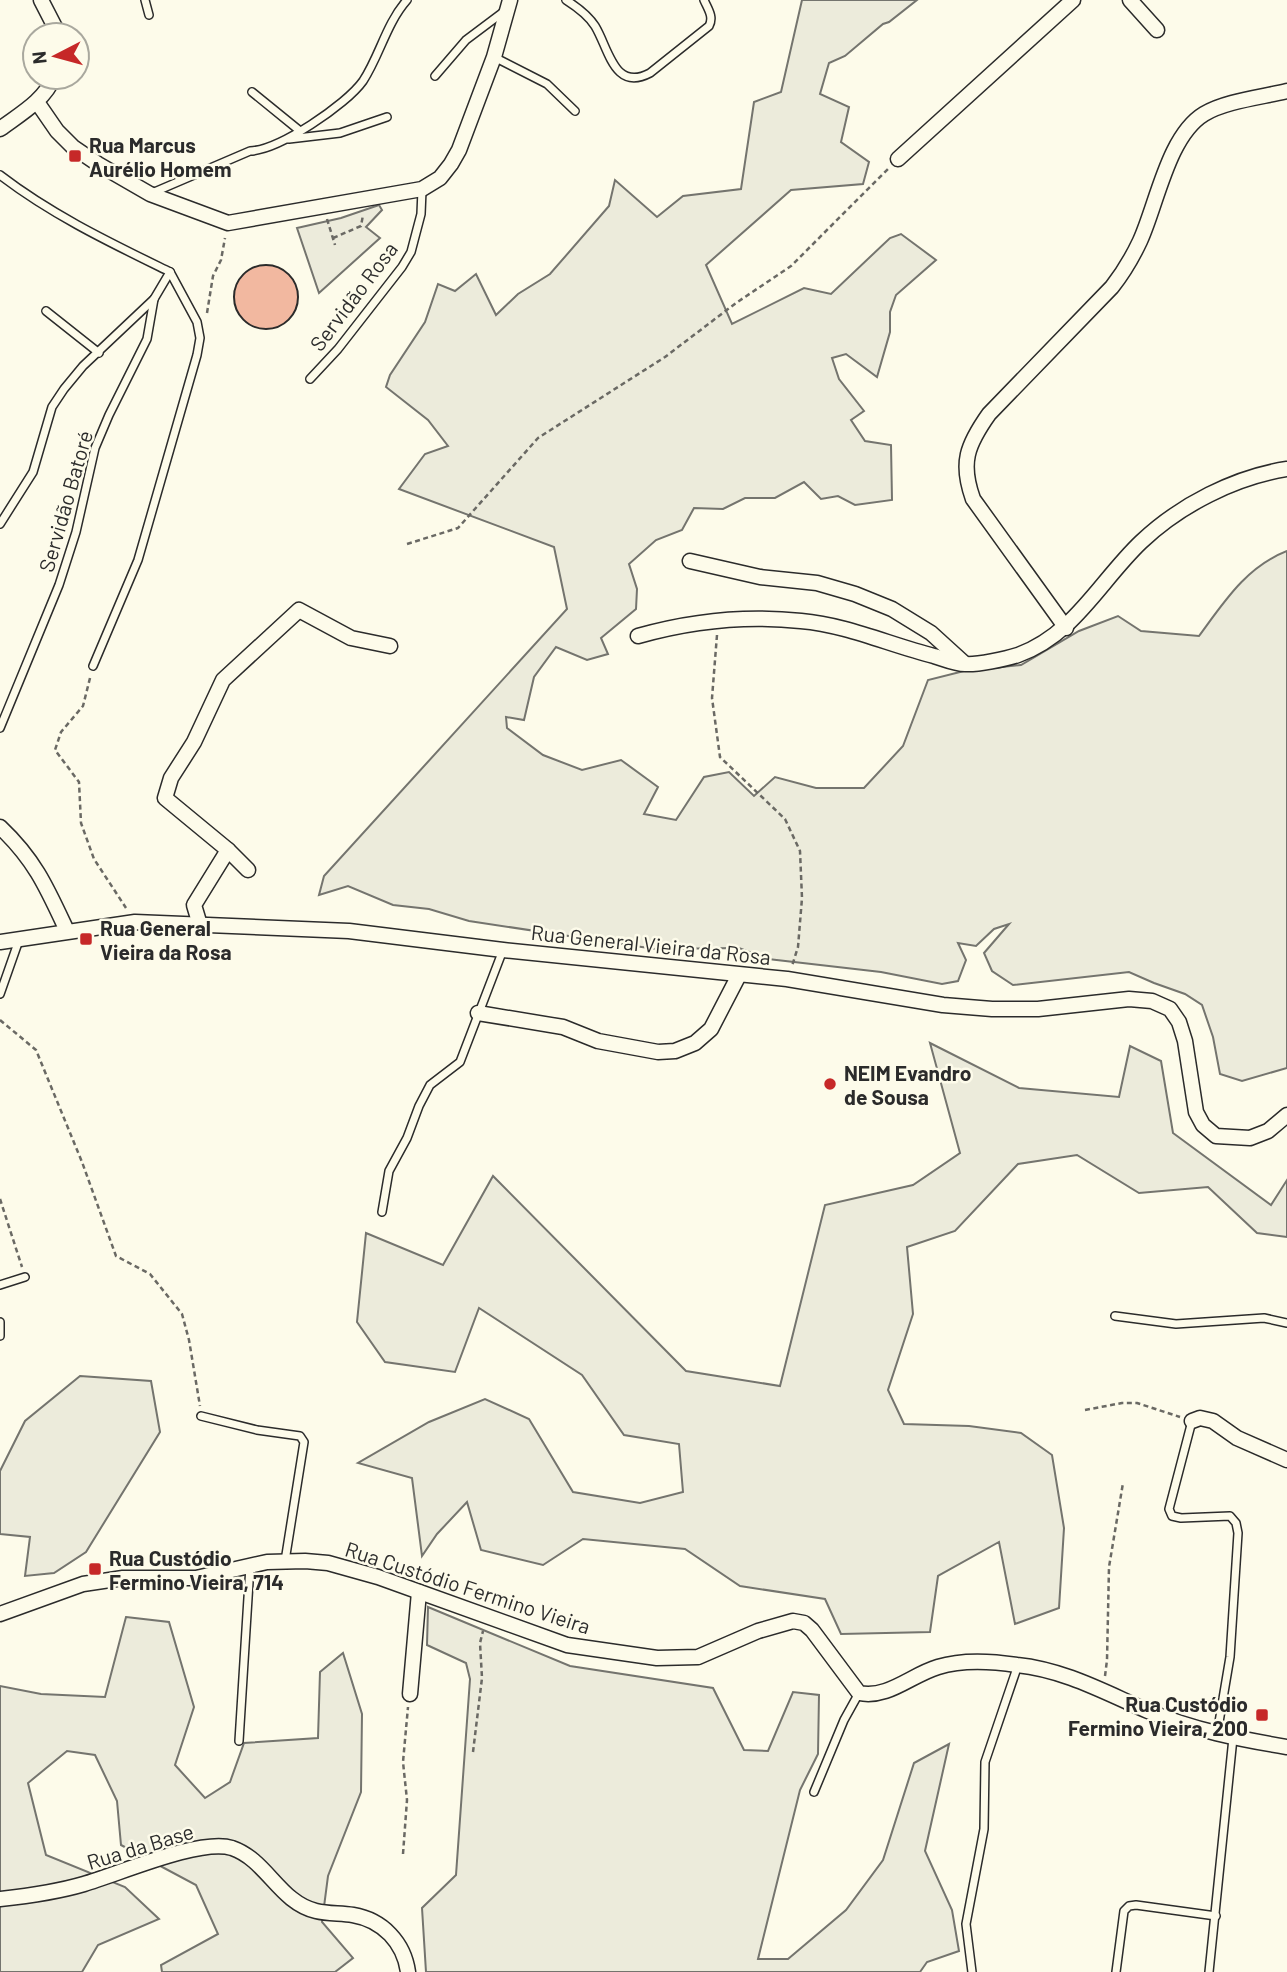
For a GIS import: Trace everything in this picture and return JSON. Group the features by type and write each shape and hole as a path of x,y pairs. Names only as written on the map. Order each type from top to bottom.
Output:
{"street":[{"path":"41,0 52,21"},
{"path":"898,159 1073,0"},
{"path":"1130,0 1157,30"},
{"path":"37,102 57,131 74,147 150,194 228,223 422,189 440,178 459,150 494,57 508,5"},
{"path":"0,129 37,102 47,91"},
{"path":"1066,628 973,499 966,479 966,455 976,432 989,414 1112,287 1125,270 1140,240 1179,139 1191,124 1206,113 1287,91"},
{"path":"638,636 718,619 801,621 868,635 965,664 1015,656 1043,644 1066,628 1142,541 1181,510 1222,489 1266,472 1287,469"},
{"path":"690,561 760,577 817,583 855,594 892,609 931,632 965,664"},
{"path":"248,870 165,797 171,778 194,741 223,680 299,610 351,638 390,646"},
{"path":"0,827 22,848 42,876 67,931"},
{"path":"200,925 194,905 228,850"},
{"name":"Rua General Vieira da Rosa","path":"0,942 135,922 349,931 503,950 787,979 943,1005 1038,1009 1129,999 1152,1000 1170,1009 1179,1021 1185,1041 1196,1112 1203,1125 1216,1136 1250,1138 1268,1131 1287,1115"},
{"path":"478,1013 563,1027 598,1041 658,1052 675,1051 695,1043 711,1029 739,975"},
{"path":"1192,1421 1200,1418 1213,1421 1237,1438 1287,1460"},
{"name":"Rua Custódio Fermino Vieira","path":"0,1614 83,1584 123,1578 196,1578 250,1565 305,1561 350,1568 487,1614 567,1645 657,1658 698,1657 758,1631 793,1621 804,1623 859,1693"},
{"path":"410,1694 419,1592"},
{"path":"859,1693 881,1693 935,1668 956,1662 1018,1665 1071,1677 1147,1710 1217,1734 1287,1746"},
{"name":"Rua da Base","path":"0,1899 81,1885 192,1849 230,1847 248,1855 281,1891 298,1902 315,1910 356,1915 382,1926 397,1940 408,1972"}],"lane":[{"path":"145,0 149,15"},
{"path":"150,194 250,151 260,151 288,139 350,95 360,84 390,25 407,0"},
{"path":"566,0 588,16 619,71 627,77 639,79 709,26 712,22 711,16 704,0"},
{"path":"435,76 467,40 508,5"},
{"path":"494,57 547,85 575,111"},
{"path":"252,92 300,131"},
{"path":"288,139 340,133 387,117"},
{"path":"0,175 19,190 89,232 170,272 197,322 200,338 197,355 138,560 93,666"},
{"name":"Servidão Rosa","path":"310,379 338,349 411,252 421,214 422,189"},
{"name":"Servidão Batoré","path":"0,729 59,585 76,532 96,449 108,415 147,338 155,299 170,272"},
{"path":"0,524 33,472 52,407 83,366 155,299"},
{"path":"47,311 99,353"},
{"path":"0,994 19,939"},
{"path":"382,1212 389,1171 407,1138 419,1106 430,1085 460,1062 503,950"},
{"path":"0,1285 25,1277"},
{"path":"1115,1316 1176,1324 1264,1318 1287,1323"},
{"path":"0,1322 0,1336"},
{"path":"201,1416 257,1430 300,1436 304,1442 285,1561"},
{"path":"1192,1421 1170,1509 1172,1516 1230,1516 1236,1523 1238,1533 1230,1657 1217,1734"},
{"path":"239,1741 250,1565"},
{"path":"972,1972 966,1924 984,1829 985,1762 1018,1665"},
{"path":"814,1792 844,1720 859,1693"},
{"path":"1209,1972 1233,1738"},
{"path":"1116,1972 1124,1911 1129,1906 1216,1916"}],"path":[{"path":"407,544 458,528 537,438 665,357 736,303 791,266 898,159"},
{"path":"332,238 361,226 365,205"},
{"path":"325,213 335,245"},
{"path":"197,322 206,315 213,276 220,260 228,223"},
{"path":"718,619 712,698 720,757 785,819 800,851 802,898 798,947 787,979"},
{"path":"93,666 83,706 61,732 55,750 79,782 81,823 94,859 135,922"},
{"path":"0,1020 36,1050 82,1162 116,1256 150,1274 182,1314 189,1340 201,1416"},
{"path":"0,1199 25,1277"},
{"path":"1085,1410 1137,1403 1192,1421"},
{"path":"1101,1689 1107,1660 1109,1567 1123,1483"},
{"path":"473,1752 482,1678 481,1643 487,1614"},
{"path":"402,1854 407,1800 403,1762 410,1694"}],"shaded area":[{"path":"802,0 917,0 845,56 829,63 820,94 849,107 841,142 869,162 863,184 791,190 706,265 732,324 804,288 831,294 890,238 901,234 936,260 896,295 890,312 890,332 877,377 846,354 832,358 839,379 864,411 851,420 865,441 891,445 892,500 855,505 838,496 821,499 804,482 775,498 745,498 723,509 694,508 682,530 656,540 629,564 637,589 636,609 601,638 608,654 587,660 556,647 534,677 524,720 506,717 507,728 543,755 582,770 621,760 658,787 644,814 676,820 704,777 729,772 754,796 775,777 816,788 864,788 903,746 928,680 964,671 1021,665 1079,631 1118,616 1141,631 1199,636 1227,598 1248,576 1259,566 1287,551 1287,1068 1242,1081 1220,1074 1213,1037 1202,1005 1185,994 1129,972 1013,985 992,971 984,953 1009,924 994,929 976,946 958,943 966,960 958,981 942,984 881,972 768,959 739,948 655,949 469,921 429,909 393,905 348,886 319,895 324,876 567,609 554,547 399,489 425,454 448,446 428,420 386,387 390,375 425,322 438,284 455,291 476,274 496,315 518,294 550,274 609,206 615,180 657,217 683,196 741,189 754,102 781,92"},
{"path":"379,205 382,210 366,227 380,238 319,293 297,228 341,218"},
{"path":"930,1043 1019,1088 1119,1097 1130,1046 1161,1061 1173,1133 1271,1205 1287,1180 1287,1237 1257,1233 1208,1187 1139,1193 1077,1155 1018,1164 955,1231 907,1247 913,1314 888,1390 904,1424 969,1426 1021,1433 1052,1455 1064,1528 1059,1608 1015,1624 999,1542 938,1576 930,1632 841,1634 825,1599 740,1586 685,1549 583,1539 543,1565 481,1550 467,1502 437,1534 422,1556 412,1478 358,1463 429,1422 485,1399 529,1419 573,1492 640,1503 683,1492 679,1444 624,1435 582,1375 479,1308 455,1372 385,1362 357,1322 366,1233 443,1265 493,1176 686,1371 780,1386 825,1205 913,1185 960,1153"},
{"path":"80,1376 151,1381 160,1432 86,1552 54,1573 25,1576 30,1537 0,1534 0,1471 25,1421"},
{"path":"428,1607 570,1666 713,1688 744,1750 768,1751 793,1692 819,1695 818,1754 800,1790 758,1959 788,1959 846,1910 883,1860 914,1763 949,1744 925,1851 952,1910 959,1951 927,1962 920,1972 426,1972 422,1908 456,1875 470,1679 466,1663 427,1645"},
{"path":"126,1617 169,1622 194,1707 175,1765 205,1798 230,1782 244,1743 318,1738 320,1672 343,1653 362,1714 361,1792 328,1876 322,1922 353,1958 335,1972 162,1972 161,1965 218,1934 196,1885 121,1845 117,1801 95,1755 67,1751 28,1783 46,1855 125,1887 159,1919 98,1945 82,1972 0,1972 0,1686 41,1694 105,1697"}],"building":[{"path":"266,265 278,267 289,274 296,285 296,309 289,320 278,327 266,329 254,327 243,320 236,309 234,297 236,285 243,274 254,267"}],"place":[{"name":"Rua Marcus Aurélio Homem","path":"75,156"},
{"name":"Rua General Vieira da Rosa","path":"86,939"},
{"name":"NEIM Evandro de Sousa","path":"830,1084"},
{"name":"Rua Custódio Fermino Vieira, 714","path":"95,1569"},
{"name":"Rua Custódio Fermino Vieira, 200","path":"1262,1715"}]}
